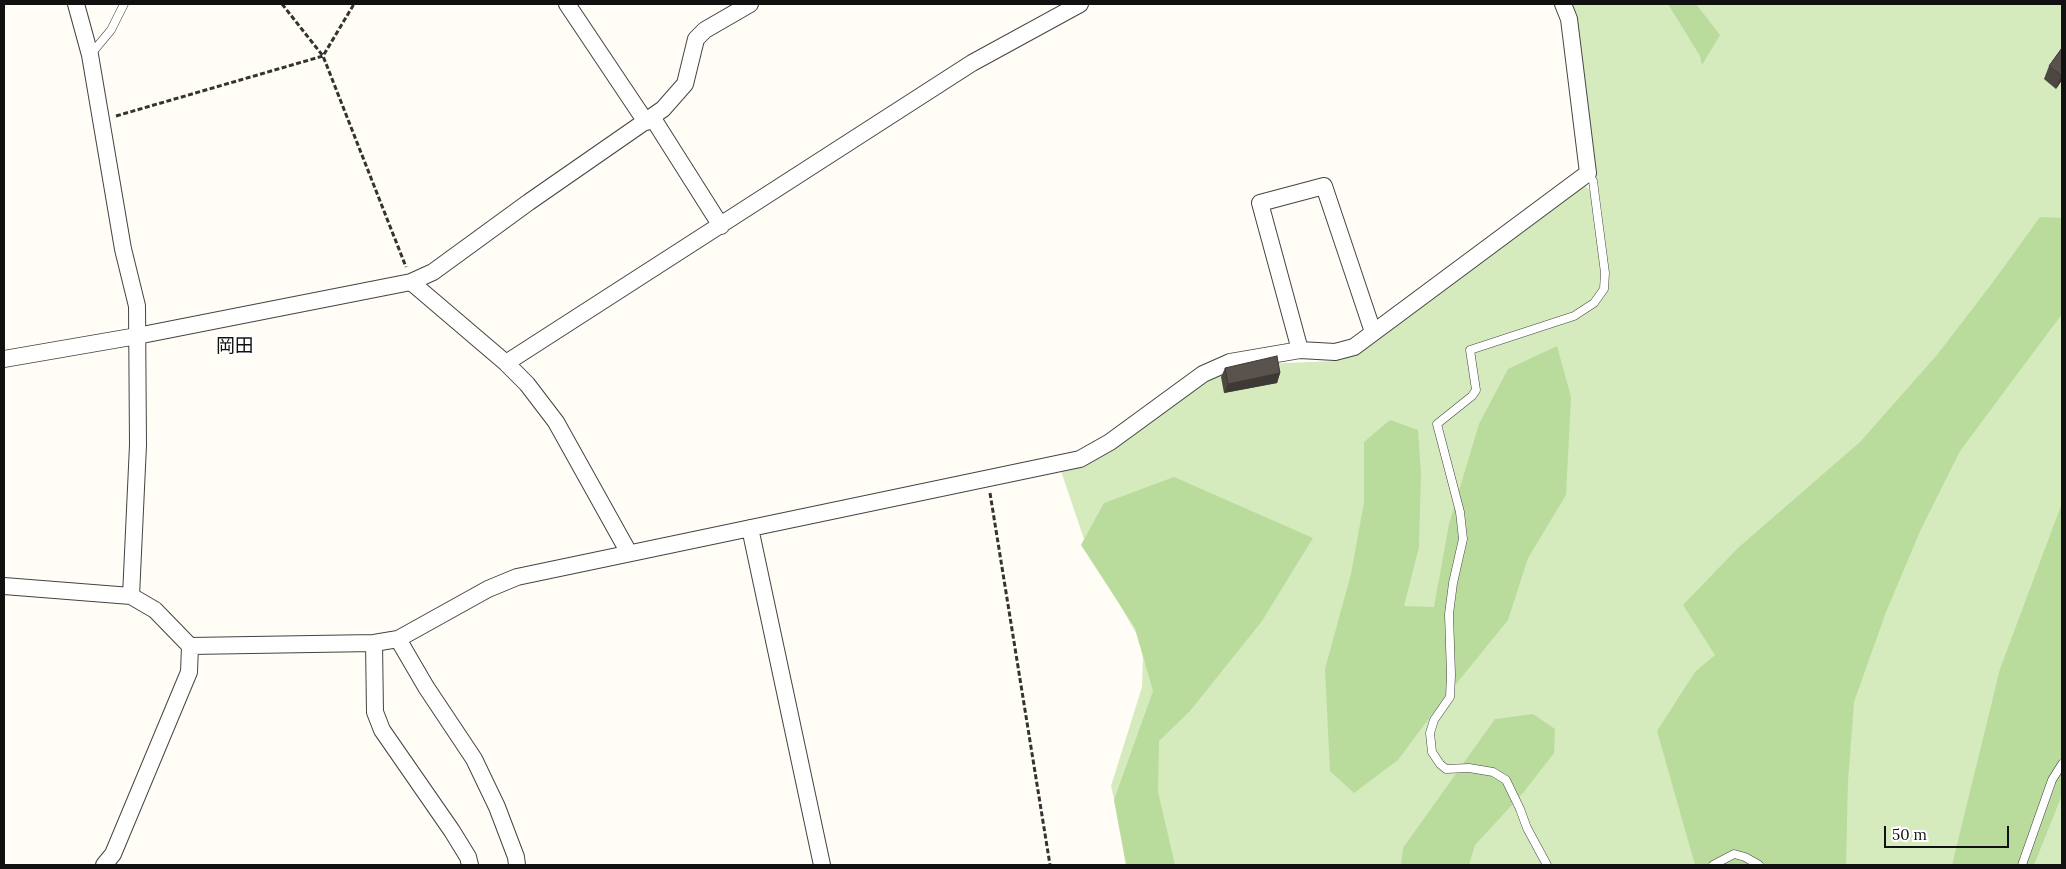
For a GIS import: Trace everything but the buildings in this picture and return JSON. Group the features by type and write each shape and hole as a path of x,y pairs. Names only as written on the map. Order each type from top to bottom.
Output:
{"street":[{"path":"76,4 90,56 123,248 136,306 138,445 131,596"},
{"path":"567,4 722,226"},
{"path":"4,360 411,282 433,272 529,202 663,109 685,84 696,39 705,30 750,4"},
{"path":"506,363 1057,9 1080,4"},
{"path":"190,646 374,643 398,639 488,589 517,577 988,480 1080,459 1110,442 1203,374 1230,362 1300,350 1335,352 1354,347 1588,173 1569,19 1564,4"},
{"path":"1300,350 1260,203 1324,186 1373,332"},
{"path":"411,282 506,363 527,384 556,422 630,554"},
{"path":"750,528 822,865"},
{"path":"4,586 131,596 155,610 190,646 189,672 113,854 104,865"},
{"path":"398,639 426,687 474,759 497,807 516,857 517,865"},
{"path":"374,643 375,712 382,730 452,831 468,857 470,865"}],"lane":[{"path":"90,56 111,30 124,4"},
{"path":"1547,865 1526,828 1520,809 1506,780 1493,772 1470,768 1446,769 1432,752 1430,733 1434,720 1450,697 1449,614 1462,539 1460,512 1437,424 1472,396 1476,390 1470,350 1574,316 1594,303 1604,289 1605,273 1593,181 1588,173"},
{"path":"2022,865 2052,780 2062,764"},
{"path":"1713,865 1734,854 1745,856 1759,865"}],"path":[{"path":"282,4 323,56 411,282"},
{"path":"101,120 323,56 354,4"},
{"path":"988,480 1050,865"}],"green space":[{"path":"1573,4 2062,4 2062,865 1129,865 1111,786 1142,687 1143,657 1136,633 1087,548 1061,471 1176,391 1240,365 1334,361 1349,357 1581,186 1586,186 1590,191 1594,215 1602,214"},
{"path":"1668,4 1696,4 1720,35 1702,65 1700,56"},
{"path":"2040,217 2062,218 2062,314 1960,451 1921,529 1886,612 1854,702 1848,781 1846,865 1695,865 1657,731 1695,672 1715,655 1683,605 1738,548 1860,442 1937,355"},
{"path":"1557,346 1571,397 1566,495 1528,558 1508,620 1439,705 1398,760 1354,793 1330,771 1325,669 1351,574 1364,502 1364,442 1390,420 1418,430 1421,473 1419,547 1404,606 1434,607 1449,524 1479,424 1508,369"},
{"path":"1174,477 1313,538 1262,621 1190,711 1159,741 1158,792 1175,865 1126,865 1114,800 1153,691 1135,628 1081,545 1104,503"},
{"path":"2062,503 2062,795 2034,865 1952,865 2000,669"},
{"path":"1533,714 1555,729 1554,753 1523,793 1475,845 1469,865 1401,865 1403,848 1495,719"}],"district":[{"name":"岡田","path":"235,347"}]}
